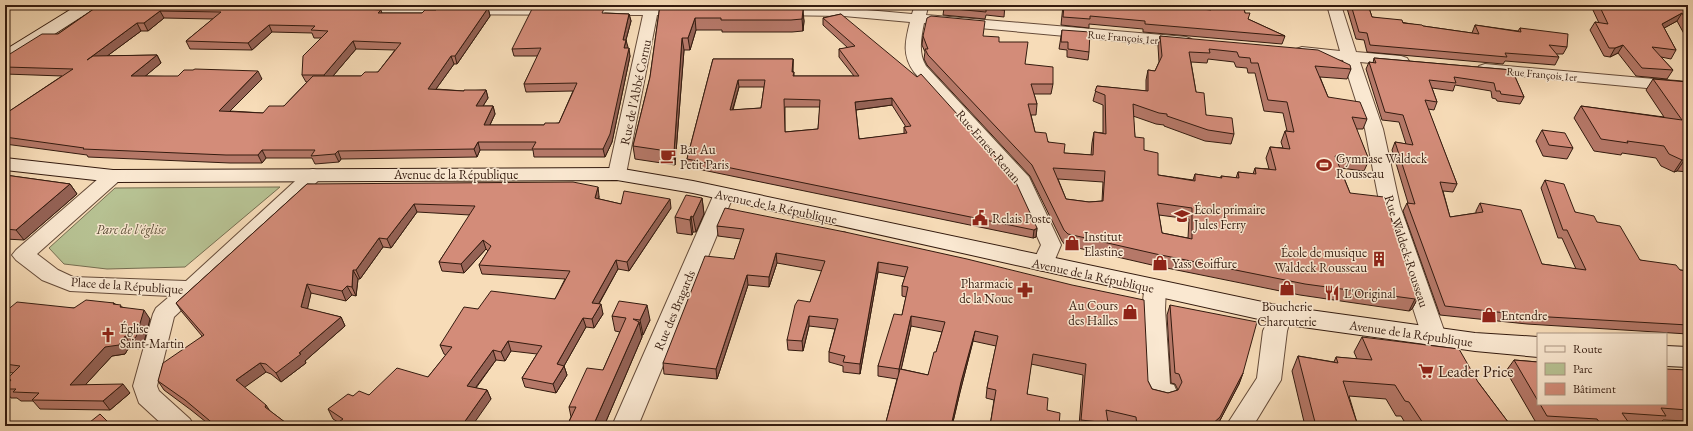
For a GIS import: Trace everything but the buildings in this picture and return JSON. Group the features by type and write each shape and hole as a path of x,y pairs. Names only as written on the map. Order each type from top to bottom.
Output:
{"main road":[{"path":"5,58 88,6"},
{"name":"Avenue de la République","path":"5,164 113,176 617,174 724,194 1281,315 1475,342 1537,347"},
{"path":"1667,356 1688,357"}],"street":[{"path":"58,5 114,8"},
{"name":"Rue Waldeck-Rousseau","path":"1334,5 1374,129 1390,206 1434,336"},
{"path":"338,10 417,8 697,11"},
{"path":"758,11 842,8"},
{"name":"Rue François 1er","path":"842,8 920,12 1198,43"},
{"name":"Rue de l'Abbé Cornu","path":"617,174 651,11"},
{"name":"Rue Ernest Renan","path":"920,12 913,39 914,59 920,69 1022,182 1051,245 1043,264"},
{"path":"1288,51 1412,62"},
{"name":"Rue François 1er","path":"1467,67 1688,88"},
{"name":"Place de la République","path":"113,176 23,255 50,275 70,284 191,289 313,175"},
{"name":"Rue des Bragards","path":"625,426 724,194"},
{"path":"1155,288 1154,309 1158,391 1165,392"},
{"path":"181,426 148,396 145,386 164,314 191,289"},
{"path":"1239,426 1269,380 1275,331 1281,315"}],"green space":[{"name":"Parc de l'église","path":"280,187 185,267 107,269 64,264 49,248 115,188"}],"place":[{"name":"Bar Au Petit Paris","path":"668,156"},
{"name":"Gymnase Waldeck Rousseau","path":"1324,165"},
{"name":"École primaire Jules Ferry","path":"1182,216"},
{"name":"Relais Poste","path":"980,218"},
{"name":"Institut Elastine","path":"1072,243"},
{"name":"École de musique Waldeck Rousseau","path":"1379,259"},
{"name":"Yass Coiffure","path":"1160,263"},
{"name":"Boucherie Charcuterie","path":"1287,288"},
{"name":"Pharmacie de la Noue","path":"1025,290"},
{"name":"L'Original","path":"1332,293"},
{"name":"Au Cours des Halles","path":"1130,312"},
{"name":"Entendre","path":"1489,315"},
{"name":"Église Saint-Martin","path":"108,335"},
{"name":"Leader Price","path":"1426,371"}]}
